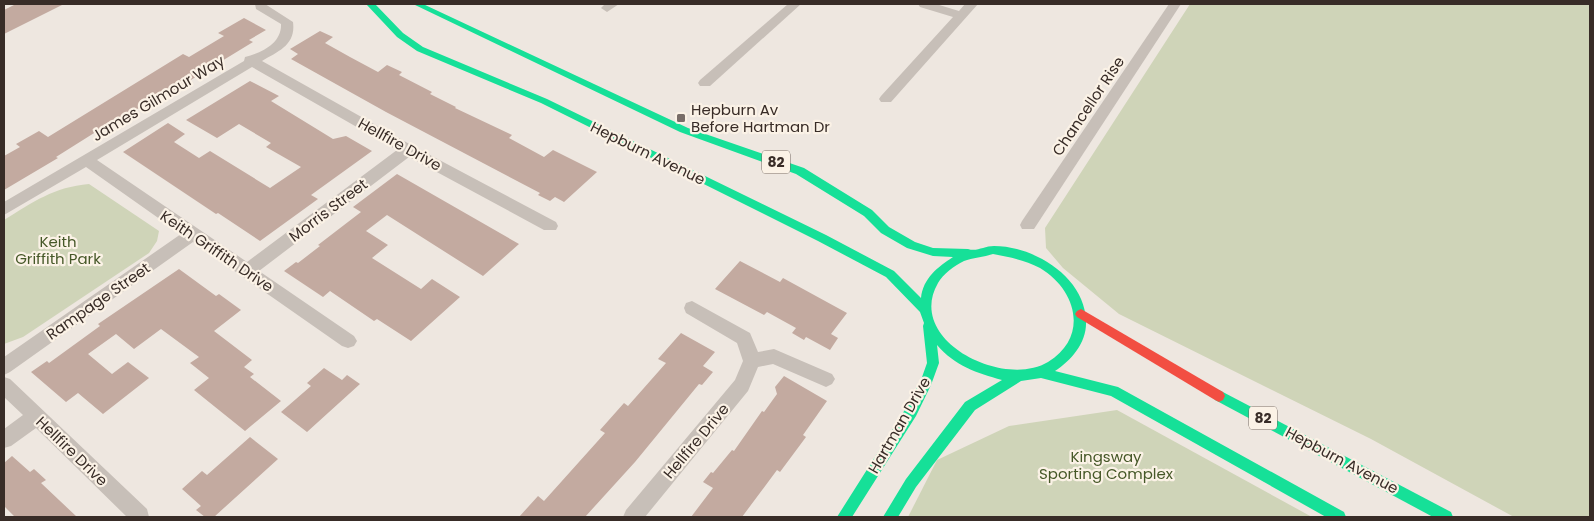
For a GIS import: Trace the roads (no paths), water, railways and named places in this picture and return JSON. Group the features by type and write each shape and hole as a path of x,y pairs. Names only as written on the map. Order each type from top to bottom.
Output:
{"main road":[{"name":"Hepburn Avenue","path":"370,4 400,35 420,49 544,101 822,238 890,274 924,308"},
{"name":"82","path":"417,4 684,130 800,171 868,213 885,230 911,244 933,252 968,253 993,250 1021,255 1051,270 1072,291 1081,314 1081,332 1074,349 1059,364 1043,372 1018,377 985,372 956,358 940,343 929,326 924,308 926,292 934,274 947,263 968,253"},
{"name":"Hepburn Avenue","path":"1081,314 1202,387 1446,517"},
{"name":"Hartman Drive","path":"844,517 911,412 926,381 933,364 929,326"},
{"name":"82","path":"1043,372 1114,391 1339,517"},
{"path":"890,517 911,483 970,406 1018,377"}],"street":[{"path":"705,83 795,4"},
{"path":"924,4 960,16"},
{"path":"886,100 972,4"},
{"name":"Chancellor Rise","path":"1028,225 1175,4"},
{"name":"James Gilmour Way","path":"4,209 250,60 283,43 288,33 286,22 260,6"},
{"name":"Hellfire Drive","path":"250,60 408,150 550,226"},
{"name":"Morris Street","path":"248,270 408,150"},
{"name":"Keith Griffith Drive","path":"86,160 192,236 248,270 348,341"},
{"name":"Rampage Street","path":"4,367 192,236"},
{"path":"692,308 744,338 752,361 774,356 826,379"},
{"name":"Hellfire Drive","path":"633,517 742,385 752,361"},
{"name":"Hellfire Drive","path":"4,385 140,516"},
{"path":"4,440 37,416"}],"place":[{"name":"Hepburn Av Before Hartman Dr","path":"681,118"}],"park label":[{"name":"Keith Griffith Park","path":"58,250"},
{"name":"Kingsway Sporting Complex","path":"1106,464"}]}
